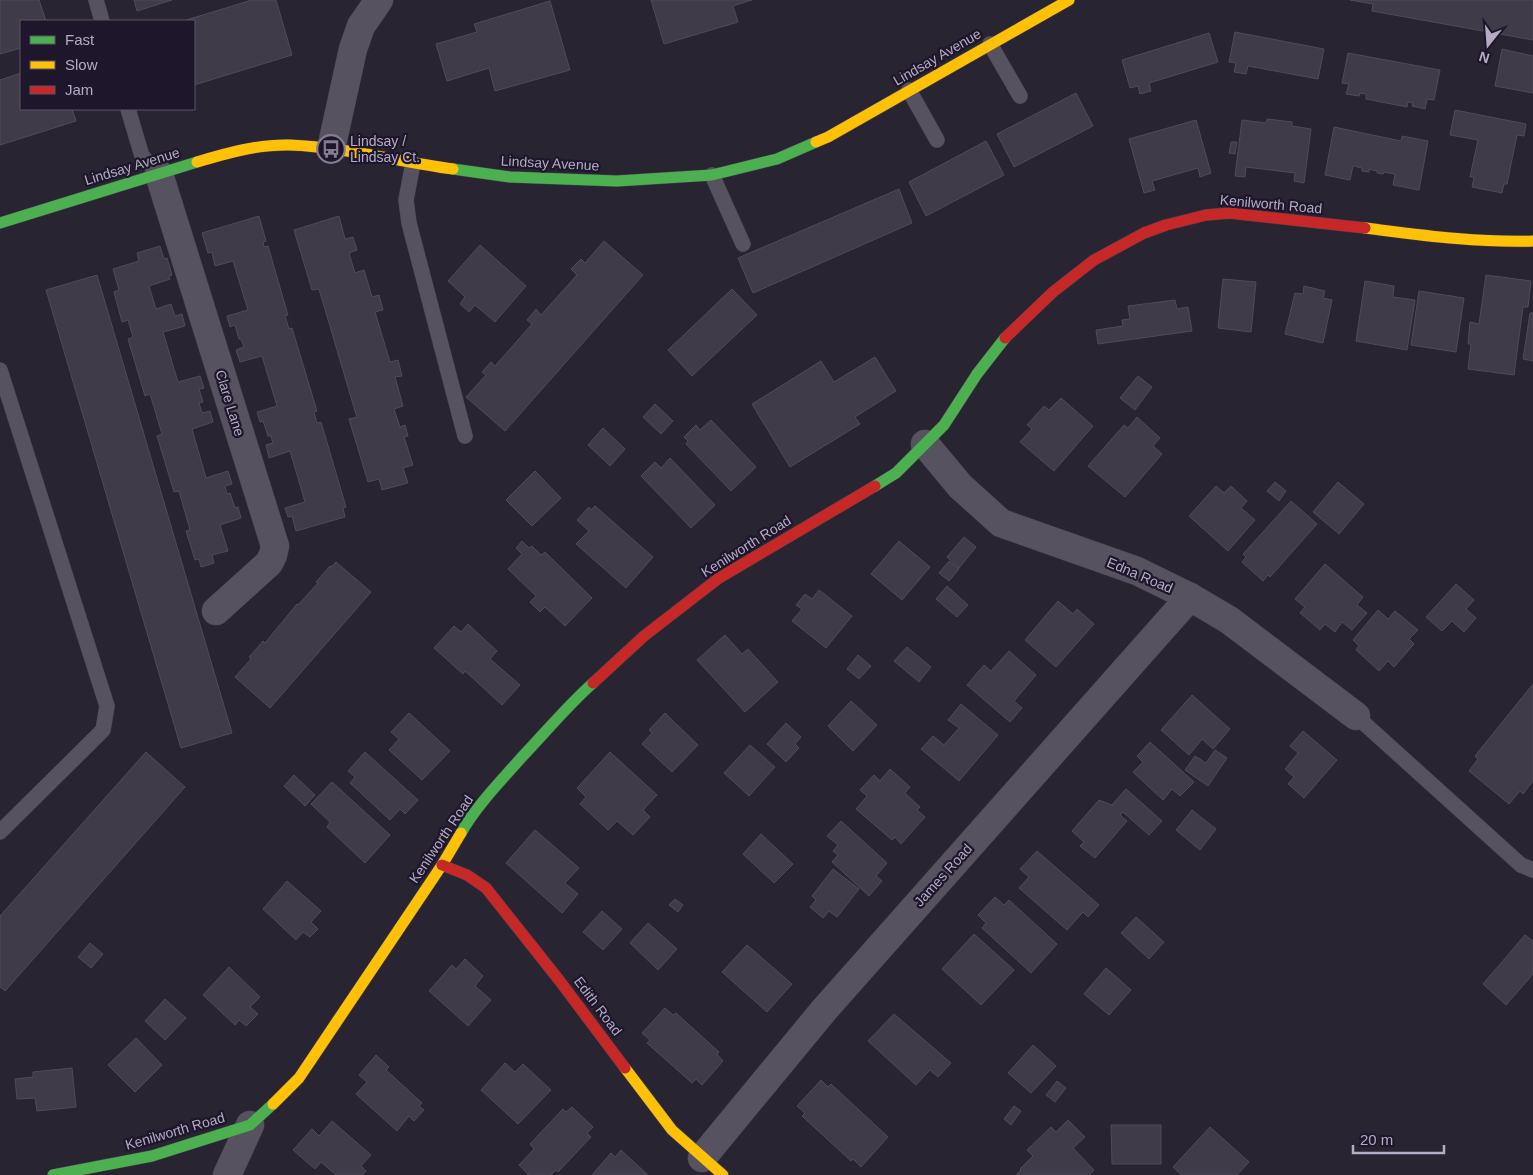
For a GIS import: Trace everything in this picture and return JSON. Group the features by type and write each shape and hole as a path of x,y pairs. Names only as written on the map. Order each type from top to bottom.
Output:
{"street":[{"path":"331,149 353,49 361,26 380,0"},
{"name":"Lindsay Avenue","path":"0,223 226,153 289,145 331,149 510,177 618,181 712,175 776,159 828,137 1069,0"},
{"name":"Clare Lane","path":"159,174 275,546 274,554 269,563 216,611"},
{"name":"Kenilworth Road","path":"53,1175 152,1156 250,1125 299,1078 442,865 470,819 493,790 574,700 644,636 719,578 896,473 944,425 977,374 1010,332 1053,292 1094,260 1144,233 1166,225 1206,215 1230,213 1467,240 1533,241"},
{"name":"Edna Road","path":"925,444 960,486 1001,523 1137,571 1190,597 1229,620 1356,716"},
{"name":"James Road","path":"702,1158 824,1010 1190,597"},
{"name":"Edith Road","path":"442,865 467,875 486,888 559,980 672,1130 723,1175"},
{"path":"227,1175 250,1125"}],"lane":[{"path":"96,0 102,20"},
{"path":"990,44 1020,96"},
{"path":"910,90 937,140"},
{"path":"128,110 142,156 159,174"},
{"path":"413,163 406,200 409,223 465,436"},
{"path":"712,175 743,244"},
{"path":"0,370 107,706 103,730 0,832"},
{"path":"1356,716 1521,865 1533,870"}],"building":[{"path":"0,0 39,0 46,20 20,20 20,48 0,54"},
{"path":"134,0 172,0 137,11"},
{"path":"252,0 276,0 292,55 195,85 195,20 186,20"},
{"path":"651,0 752,0 733,6 738,22 664,44"},
{"path":"1350,0 1533,0 1533,40 1372,11 1373,4"},
{"path":"550,1 570,70 495,91 489,68 447,81 436,44 477,32 474,24"},
{"path":"1235,32 1324,49 1318,79 1248,66 1246,74 1234,72 1236,63 1229,62"},
{"path":"1209,33 1218,62 1149,83 1151,91 1140,94 1138,86 1130,88 1122,60"},
{"path":"1502,49 1533,56 1533,93 1495,86"},
{"path":"1348,53 1440,70 1434,100 1427,99 1425,109 1412,106 1413,103 1408,102 1407,107 1366,99 1366,94 1360,93 1359,96 1346,94 1349,84 1342,83"},
{"path":"20,73 20,110 72,110 76,121 0,145 0,80"},
{"path":"1076,93 1093,126 1014,167 997,134"},
{"path":"1455,110 1526,124 1524,136 1517,135 1507,184 1504,184 1502,193 1472,187 1474,177 1470,177 1478,140 1450,135"},
{"path":"1267,119 1292,122 1292,126 1311,129 1304,183 1294,181 1295,173 1246,167 1245,177 1235,176 1242,120 1266,123"},
{"path":"1196,120 1211,173 1200,177 1198,168 1152,181 1155,190 1144,193 1129,139"},
{"path":"1334,127 1401,141 1402,136 1428,141 1419,190 1393,185 1395,174 1377,173 1377,171 1369,169 1369,172 1362,171 1362,168 1353,166 1350,180 1325,175"},
{"path":"986,141 1004,175 926,216 909,182"},
{"path":"1231,142 1237,142 1235,154 1229,153"},
{"path":"899,189 912,223 753,293 738,258"},
{"path":"259,216 266,241 263,242 264,247 268,246 288,315 285,316 289,329 292,328 317,411 314,412 317,423 321,422 346,507 343,508 345,517 296,531 292,516 288,517 285,508 305,502 290,451 269,458 266,445 273,443 271,436 268,436 263,421 260,422 257,412 277,406 262,356 240,362 236,350 244,347 241,339 239,339 235,325 230,327 227,316 248,310 233,261 215,266 212,252 208,253 202,233"},
{"path":"339,216 345,239 353,237 357,250 349,253 355,273 364,270 372,297 379,295 383,310 375,312 390,362 398,360 402,376 395,377 403,406 394,409 400,427 405,425 408,436 404,437 413,465 403,468 408,483 382,490 379,479 368,482 349,419 357,417 319,289 312,290 294,230"},
{"path":"604,241 643,275 505,431 466,397 486,375 482,372 491,362 495,366 532,324 527,320 536,309 541,315 577,275 571,269 581,259 585,263"},
{"path":"480,245 526,286 495,322 475,305 469,312 460,304 465,297 448,281"},
{"path":"160,246 164,259 167,258 172,275 169,276 170,279 149,286 156,309 171,304 175,316 182,314 185,326 163,332 178,382 200,376 204,388 199,389 203,402 199,403 202,413 210,411 213,422 192,429 206,478 228,471 232,484 225,486 227,494 230,493 235,508 238,507 241,518 220,525 228,551 212,555 214,563 201,567 199,559 195,560 186,531 190,530 179,491 174,492 157,436 162,434 150,394 145,396 128,339 133,337 128,320 122,322 114,292 119,290 113,269 139,261 137,253"},
{"path":"97,275 232,733 181,748 46,290"},
{"path":"1486,275 1531,281 1528,307 1523,307 1514,375 1468,369 1471,344 1468,344 1470,322 1479,324"},
{"path":"1223,279 1256,282 1251,332 1218,328"},
{"path":"1365,281 1394,286 1393,297 1415,300 1407,350 1356,341"},
{"path":"1304,286 1325,291 1323,298 1332,300 1323,343 1285,334 1295,293 1303,294"},
{"path":"732,289 757,315 692,376 668,350"},
{"path":"1419,291 1464,298 1456,352 1411,345"},
{"path":"1175,300 1177,309 1188,307 1192,331 1098,344 1096,330 1123,326 1122,320 1130,319 1128,306"},
{"path":"1530,313 1533,313 1533,361 1523,359"},
{"path":"875,357 896,391 855,417 860,424 790,467 752,404 821,361 834,382"},
{"path":"1138,376 1152,387 1135,410 1120,398"},
{"path":"1061,398 1093,426 1054,471 1020,442 1032,429 1027,425 1044,406 1049,410"},
{"path":"655,404 673,421 661,434 643,417"},
{"path":"1137,417 1160,438 1153,446 1162,454 1125,497 1088,466 1124,425 1128,428"},
{"path":"711,420 756,467 731,491 686,444 688,441 684,437 696,425 700,430"},
{"path":"603,428 625,449 610,466 588,445"},
{"path":"670,458 715,505 691,528 641,476 655,462 661,468"},
{"path":"535,471 561,498 532,526 506,500"},
{"path":"1275,482 1286,491 1279,501 1267,491"},
{"path":"1338,482 1364,504 1339,534 1313,512"},
{"path":"1216,486 1224,493 1231,486 1247,501 1241,508 1255,520 1228,551 1189,516"},
{"path":"1291,501 1317,524 1270,577 1268,575 1263,581 1242,562 1246,557 1243,554"},
{"path":"595,506 653,557 626,588 576,544 589,531 577,520 589,507 591,510"},
{"path":"964,537 976,547 959,568 947,557"},
{"path":"522,541 529,548 532,546 541,555 545,552 592,598 565,626 545,607 540,612 530,602 536,596 508,569 522,554 516,548"},
{"path":"899,541 930,567 902,600 871,574"},
{"path":"949,561 959,569 949,581 939,573"},
{"path":"336,562 371,592 270,708 235,677 251,659 249,657 263,641 265,643 297,604 318,583 316,582 330,566"},
{"path":"1325,564 1363,597 1357,605 1367,613 1352,630 1342,622 1335,632 1325,624 1320,630 1300,613 1305,607 1295,599"},
{"path":"1456,584 1474,600 1466,609 1476,618 1464,632 1452,621 1442,631 1426,617"},
{"path":"947,586 968,605 957,617 936,599"},
{"path":"819,590 852,616 826,648 792,621 802,609 796,605 805,594 812,599"},
{"path":"1058,601 1073,614 1077,609 1094,624 1056,667 1025,640"},
{"path":"1378,610 1388,619 1395,611 1418,630 1409,639 1414,644 1394,667 1388,661 1379,671 1356,650 1359,646 1353,640"},
{"path":"468,624 497,651 490,659 520,685 502,705 465,671 463,674 434,648 454,626 461,632"},
{"path":"725,635 742,654 748,649 778,682 745,712 697,660"},
{"path":"907,647 931,667 919,682 894,661"},
{"path":"1009,651 1036,675 1014,701 1022,708 1010,722 967,685 984,665 991,671"},
{"path":"858,655 871,666 859,679 847,669"},
{"path":"1533,684 1533,781 1523,794 1520,791 1509,804 1469,771 1478,759 1475,756"},
{"path":"1192,695 1230,729 1213,749 1202,739 1189,755 1161,730"},
{"path":"851,701 877,725 853,751 828,726"},
{"path":"961,704 998,735 959,781 921,749 933,736 944,745 959,728 948,720"},
{"path":"409,713 450,751 422,780 389,750 399,739 391,732"},
{"path":"665,713 698,745 672,772 642,744 652,733 649,730"},
{"path":"786,723 801,737 795,744 799,748 786,762 767,744"},
{"path":"1303,731 1337,760 1304,798 1288,784 1294,777 1285,769 1298,753 1290,746"},
{"path":"1150,742 1194,782 1180,796 1172,789 1163,800 1133,772 1143,762 1137,756"},
{"path":"750,745 775,767 749,796 724,773"},
{"path":"1215,750 1227,758 1208,786 1185,770 1195,756 1206,763"},
{"path":"146,752 185,787 5,991 0,987 0,916"},
{"path":"365,752 418,800 405,814 400,809 390,820 350,783 355,777 348,771"},
{"path":"610,752 657,795 643,810 650,817 633,835 617,821 608,830 580,804 586,797 577,788"},
{"path":"890,769 910,787 905,793 920,807 917,810 925,817 901,844 895,837 892,840 856,809 867,796 860,790 874,775 880,781"},
{"path":"294,775 315,795 305,806 284,786"},
{"path":"332,782 390,835 365,863 327,827 330,822 311,804"},
{"path":"1126,789 1162,821 1149,835 1123,812 1120,815 1127,821 1095,858 1080,846 1084,842 1072,831 1099,800 1112,805"},
{"path":"1192,810 1216,829 1200,850 1176,830"},
{"path":"841,821 887,863 876,876 882,881 869,896 832,862 838,855 833,851 838,845 827,836"},
{"path":"535,830 579,868 565,883 578,894 562,913 506,863"},
{"path":"761,834 793,864 774,883 743,854"},
{"path":"1037,851 1099,905 1088,917 1083,912 1067,930 1019,888 1029,877 1020,869"},
{"path":"833,869 859,889 837,917 829,911 823,918 810,907 816,900 812,896"},
{"path":"287,881 321,911 311,922 318,929 310,937 303,932 296,940 263,909"},
{"path":"995,897 1004,905 1009,900 1057,944 1031,973 982,928 986,923 978,915"},
{"path":"675,899 683,905 678,912 669,905"},
{"path":"602,911 622,929 603,950 583,932"},
{"path":"1136,917 1164,942 1149,959 1121,933"},
{"path":"648,923 677,949 658,970 630,943"},
{"path":"974,934 1014,970 981,1005 942,969"},
{"path":"1525,935 1533,941 1533,974 1506,1005 1483,984"},
{"path":"90,943 103,954 91,968 78,957"},
{"path":"747,945 792,984 767,1012 722,972"},
{"path":"465,959 483,976 475,986 491,1000 468,1026 429,991 452,965 456,969"},
{"path":"229,967 260,997 250,1007 258,1014 246,1026 239,1020 235,1025 203,995"},
{"path":"1106,968 1131,990 1109,1015 1084,994"},
{"path":"165,999 186,1018 165,1040 145,1021"},
{"path":"665,1008 673,1015 676,1013 719,1052 717,1054 723,1061 702,1085 696,1079 692,1083 647,1043 650,1040 642,1033"},
{"path":"894,1014 951,1063 938,1077 930,1070 916,1085 868,1041"},
{"path":"136,1038 162,1065 135,1092 108,1065"},
{"path":"1033,1045 1056,1066 1031,1093 1008,1073"},
{"path":"376,1055 389,1067 386,1070 422,1103 419,1106 424,1110 414,1121 409,1116 397,1131 356,1094 367,1082 359,1075"},
{"path":"505,1063 515,1072 523,1064 551,1090 518,1124 481,1090"},
{"path":"72,1068 76,1107 37,1111 35,1098 17,1099 15,1079 33,1077 33,1072"},
{"path":"821,1080 828,1087 831,1084 888,1137 861,1167 853,1159 851,1161 802,1116 805,1113 797,1106"},
{"path":"1057,1081 1066,1088 1055,1102 1046,1095"},
{"path":"1014,1106 1021,1111 1011,1125 1004,1119"},
{"path":"572,1107 593,1127 587,1133 591,1137 558,1172 556,1170 551,1175 529,1175 519,1165 534,1149 530,1144 563,1109 566,1112"},
{"path":"1068,1120 1085,1137 1073,1148 1094,1170 1089,1175 1016,1175 1033,1156 1027,1150 1051,1127 1056,1132"},
{"path":"332,1121 371,1155 361,1166 366,1171 362,1175 336,1175 321,1162 315,1169 293,1150 312,1129 319,1136"},
{"path":"1111,1125 1161,1125 1161,1164 1112,1164"},
{"path":"1210,1127 1249,1162 1237,1175 1182,1175 1173,1167"},
{"path":"621,1150 648,1175 592,1175 611,1153 615,1157"}],"traffic: fast":[{"path":"453,169 510,177 617,181 712,175 777,159 816,142"},
{"path":"0,223 197,162"},
{"path":"875,486 896,473 944,425 977,374 1005,338"},
{"path":"461,833 481,803 565,710 593,683"},
{"path":"53,1175 152,1156 250,1125 273,1104"}],"traffic: slow":[{"path":"816,142 828,137 1069,0"},
{"path":"197,162 231,152 290,145 352,152 453,169"},
{"path":"1365,228 1470,240 1533,241"},
{"path":"273,1104 299,1078 442,865 461,833"},
{"path":"625,1068 672,1130 723,1175"}],"traffic: jam":[{"path":"1005,338 1053,292 1094,260 1144,233 1166,225 1206,215 1230,213 1365,228"},
{"path":"593,683 644,636 719,578 875,486"},
{"path":"442,865 467,875 486,888 559,980 625,1068"}],"place":[{"name":"Lindsay / Lindsay Ct.","path":"331,149"}]}
